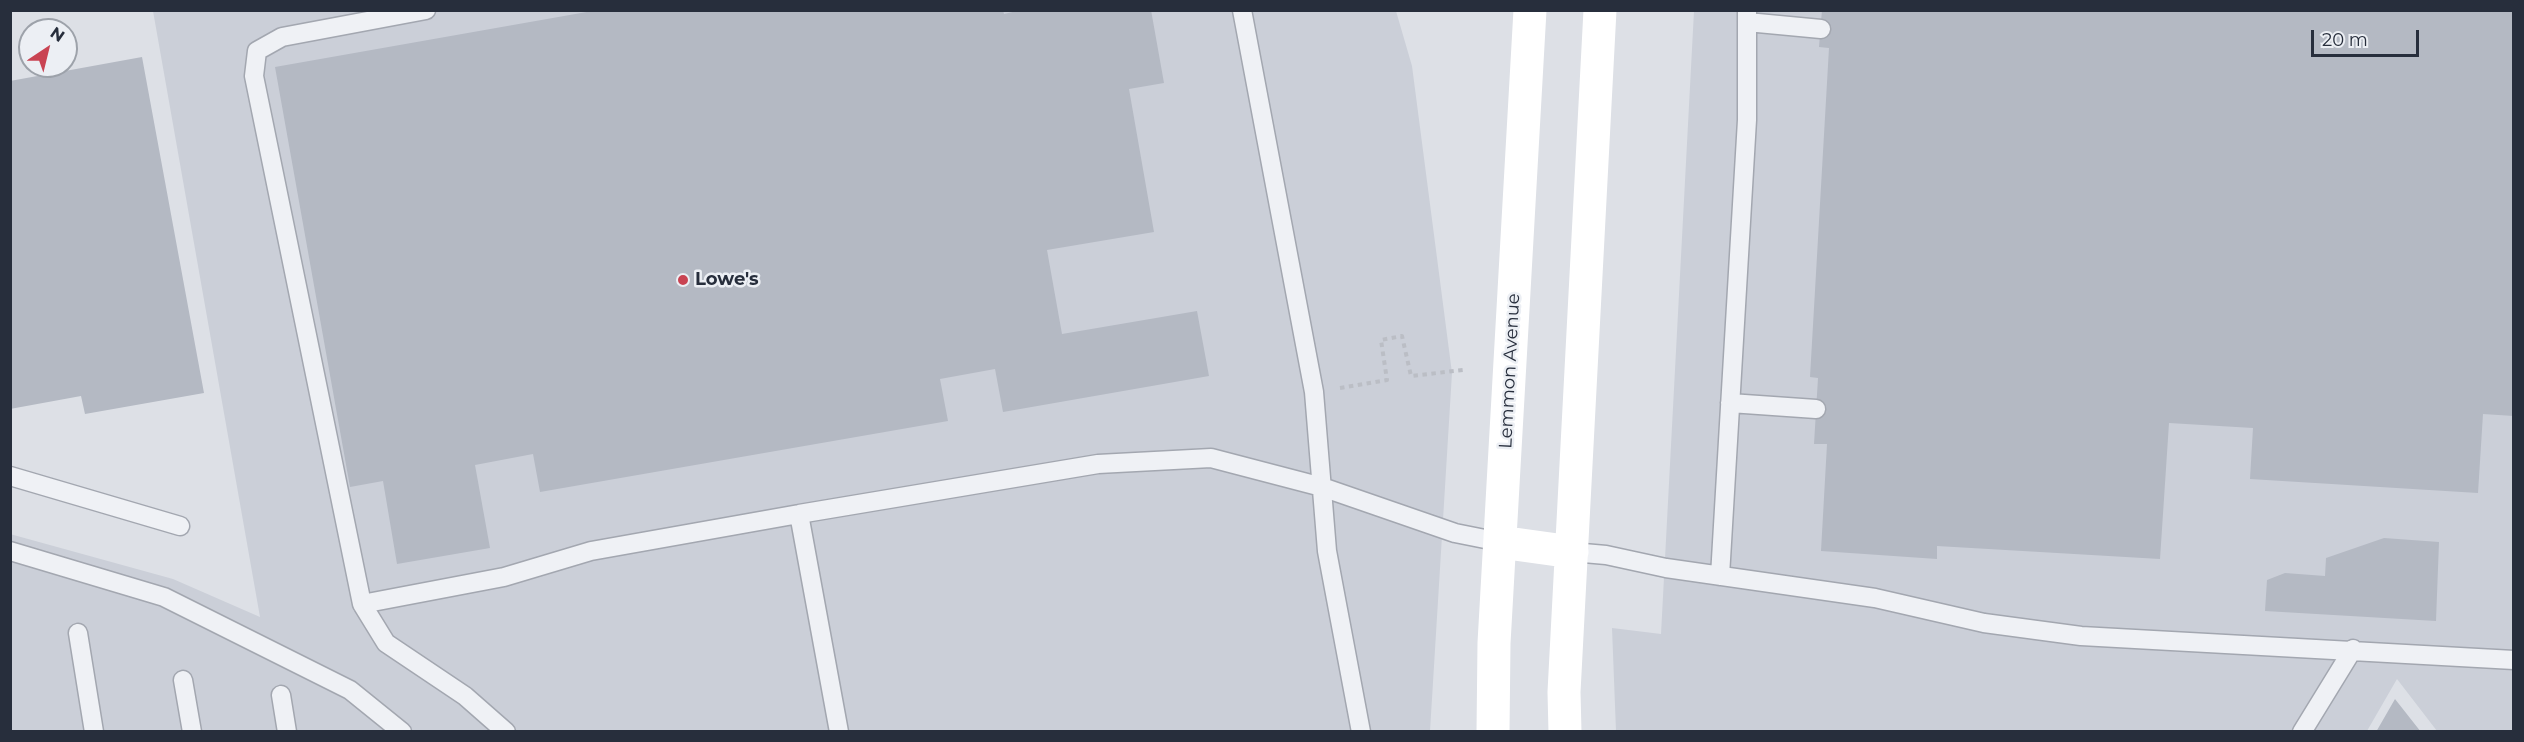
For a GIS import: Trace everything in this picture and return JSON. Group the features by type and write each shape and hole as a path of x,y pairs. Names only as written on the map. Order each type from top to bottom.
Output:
{"main road":[{"name":"Lemmon Avenue","path":"1493,732 1494,643 1530,10"},
{"path":"1565,732 1600,10"},
{"path":"1500,542 1572,552"}],"lane":[{"path":"426,10 282,37 257,51 254,76 362,604 386,643 465,696 506,732"},
{"path":"1242,10 1314,392 1327,551 1361,732"},
{"path":"1720,576 1747,120 1747,16 1821,28"},
{"path":"1730,403 1816,409"},
{"path":"362,604 504,578 591,551 1098,464 1211,458 1322,487 1455,533 1500,542"},
{"path":"10,476 180,526"},
{"path":"799,514 839,732"},
{"path":"10,551 164,597 350,690 402,732"},
{"path":"1572,552 1606,555 1666,568 1875,598 1984,623 2081,636 2353,649 2514,660"},
{"path":"78,633 94,732"},
{"path":"2302,732 2353,649"},
{"path":"183,680 192,732"},
{"path":"280,695 286,732"}],"path":[{"path":"1314,392 1387,380 1381,340 1402,336 1411,376 1463,370"}],"shaded area":[{"path":"153,11 1396,11 1412,66 1452,373 1430,731 11,731 10,534 173,579 260,617"},
{"path":"1694,11 2513,11 2513,731 2437,731 2397,679 2367,731 1616,731 1612,628 1661,634"}],"building":[{"name":"Lowe's","path":"598,10 1003,10 1004,14 1021,10 1151,10 1164,83 1129,89 1154,232 1047,250 1062,334 1197,311 1209,376 1003,412 995,369 940,379 948,421 540,492 533,454 475,465 490,548 397,564 383,481 350,487 275,67"},
{"path":"1822,10 2514,10 2514,416 2483,414 2478,493 2250,479 2253,428 2169,423 2160,559 1937,546 1937,559 1821,551 1827,444 1814,444 1818,378 1810,377 1829,48 1819,47"},
{"path":"142,57 204,393 85,414 81,396 10,409 10,81 26,78 78,78 78,69"},
{"path":"2384,538 2439,542 2436,621 2265,611 2267,580 2285,573 2325,576 2326,558"},
{"path":"2395,699 2421,732 2376,732"}],"place":[{"name":"Lowe's","path":"683,280"}]}
